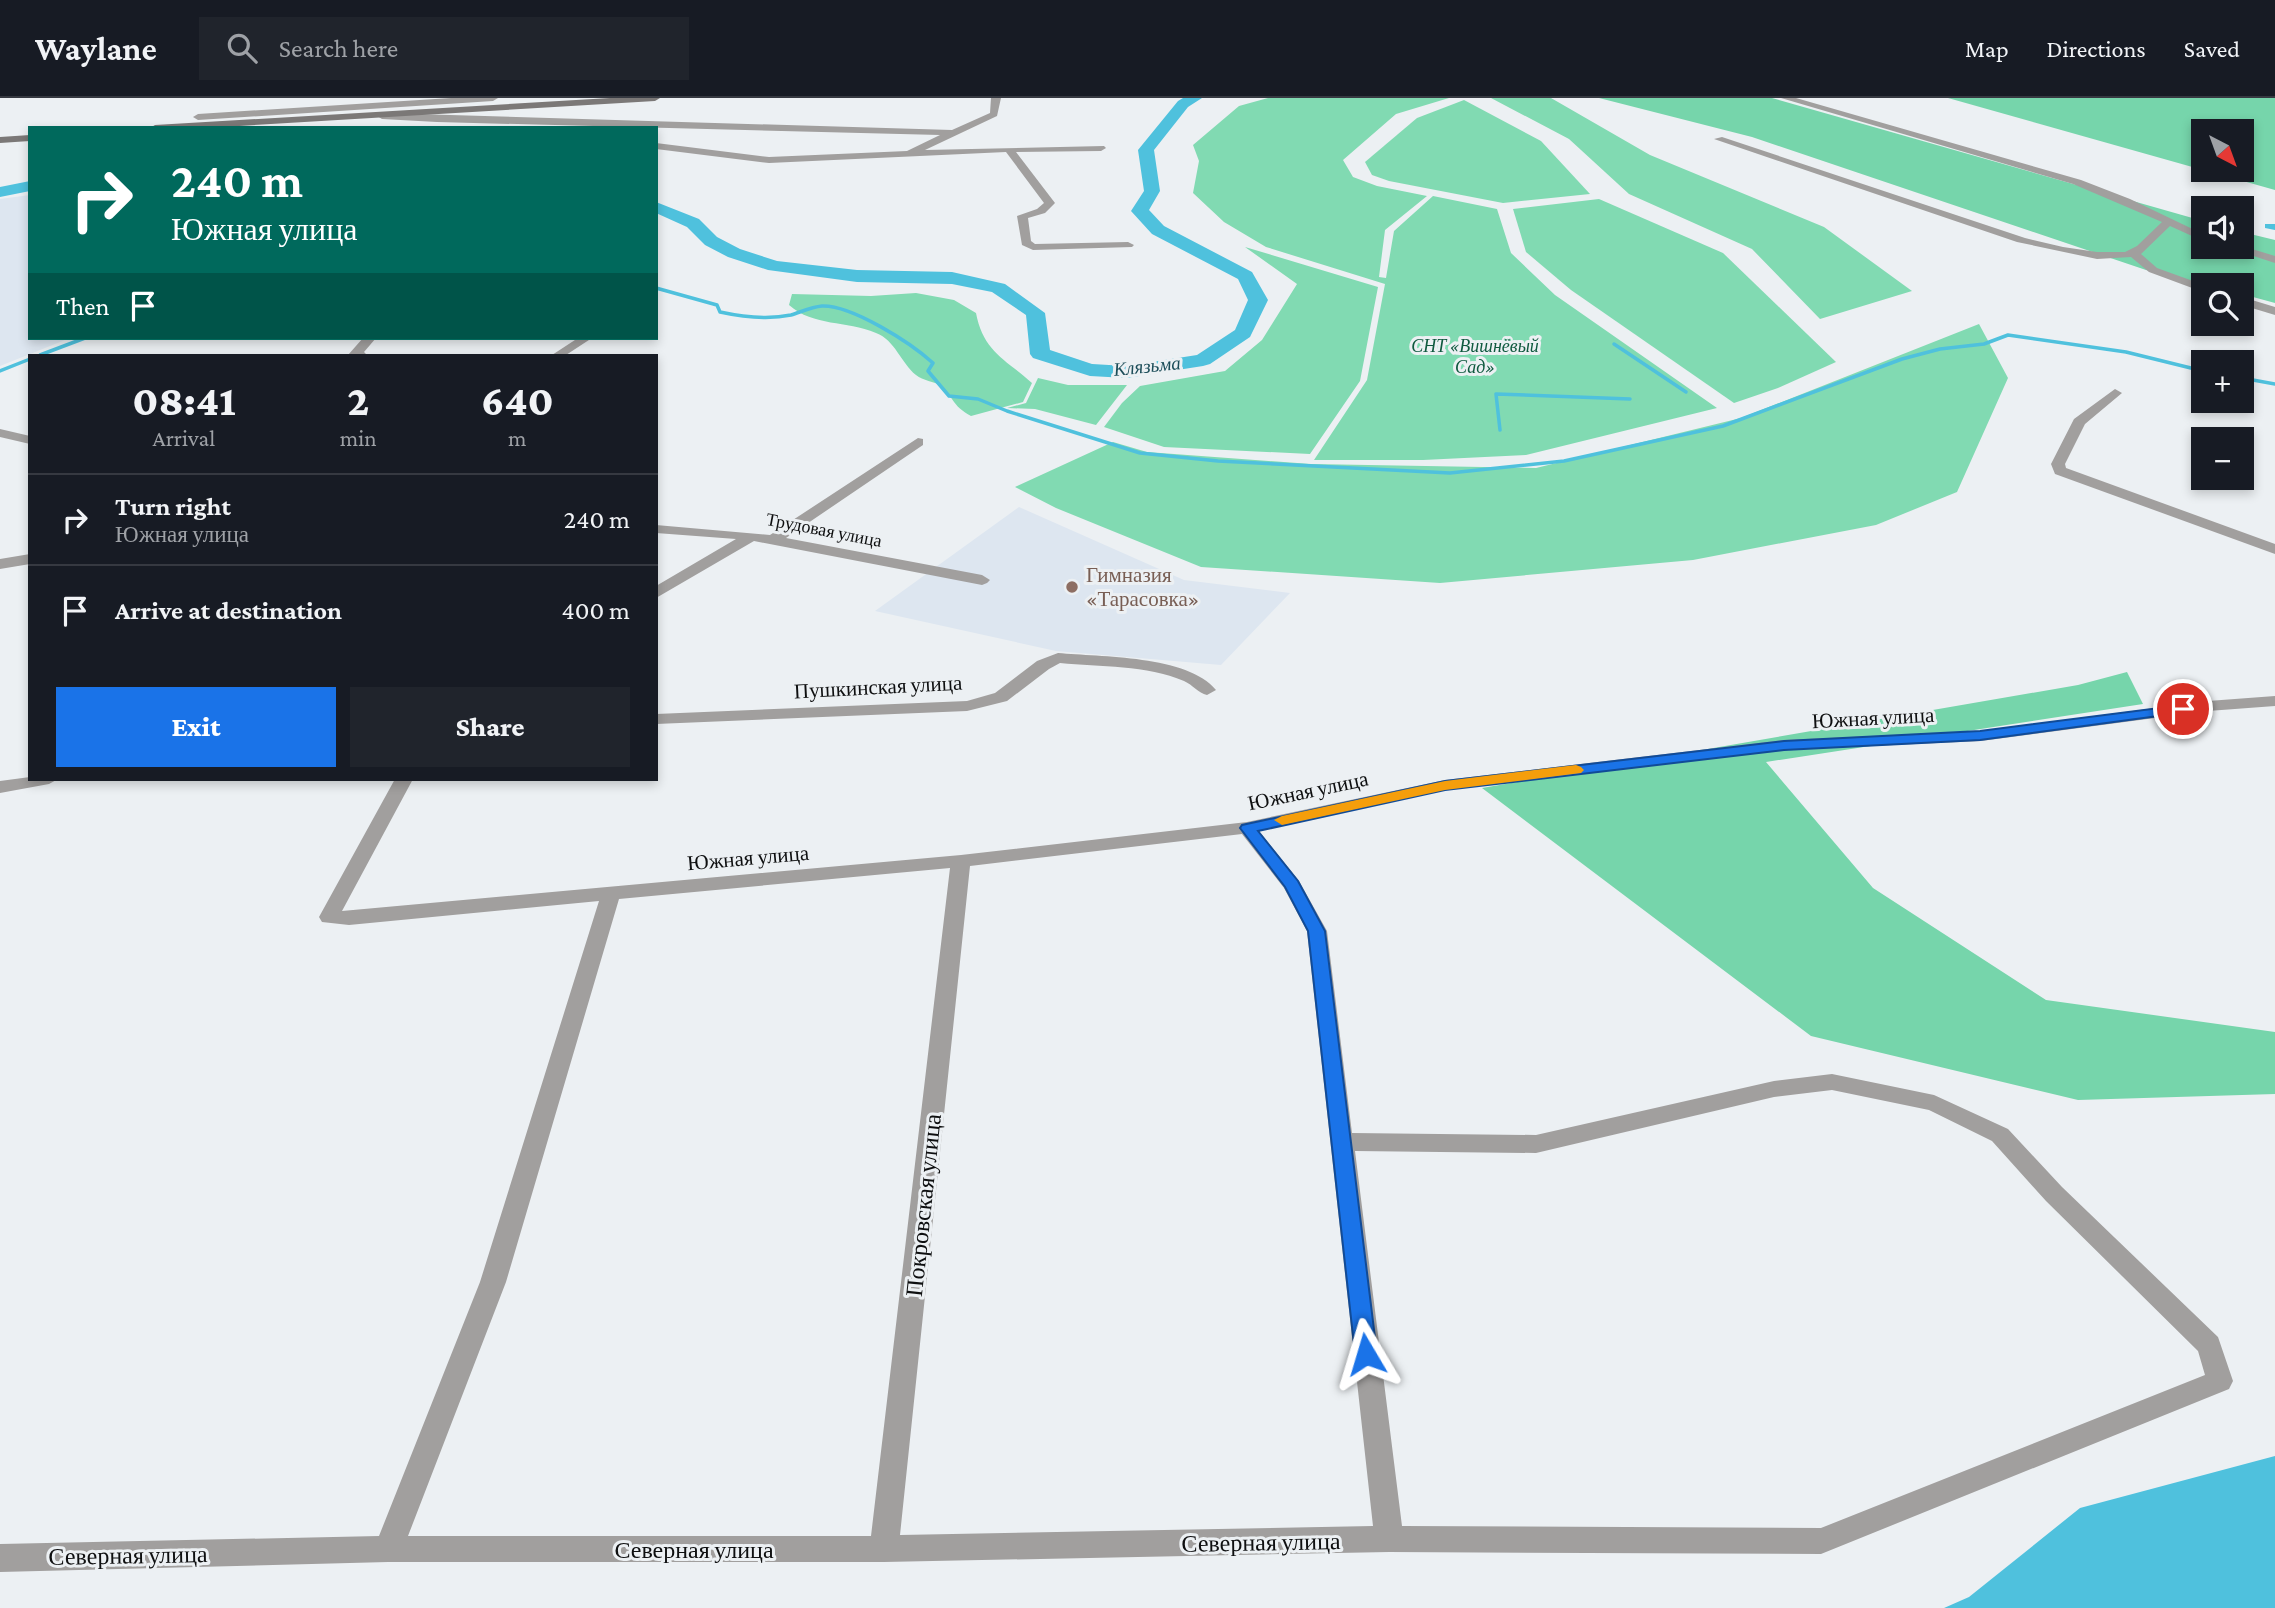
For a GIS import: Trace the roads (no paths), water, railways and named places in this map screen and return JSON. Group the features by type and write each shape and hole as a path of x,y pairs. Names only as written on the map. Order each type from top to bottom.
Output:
{"main road":[{"path":"193,126 382,116 571,101 656,98"},
{"path":"0,140 28,138"}],"street":[{"path":"198,117 493,98"},
{"path":"909,154 994,114 996,98"},
{"path":"1786,98 2077,182 2191,232"},
{"path":"382,116 438,120 953,133"},
{"path":"438,120 488,126"},
{"path":"1719,139 2021,240 2064,251 2107,256 2134,254 2169,222"},
{"path":"658,146 769,160 1009,149 1101,148"},
{"path":"1009,149 1051,203 1041,211 1022,216 1027,243 1033,247 1128,244"},
{"path":"2134,254 2153,270 2191,284"},
{"path":"2254,254 2275,260"},
{"path":"2254,305 2275,311"},
{"path":"355,354 368,340"},
{"path":"560,354 583,340"},
{"path":"2115,393 2079,422 2058,464 2060,471 2275,549"},
{"path":"0,433 28,440"},
{"path":"773,540 918,442"},
{"name":"Трудовая улица","path":"658,529 752,536 982,580"},
{"path":"658,592 752,536"},
{"path":"0,564 28,559"},
{"name":"Пушкинская улица","path":"658,719 967,706 1001,697 1043,665 1058,658 1148,666 1192,678 1207,690"},
{"name":"Южная улица","path":"403,781 329,916 349,918 961,861 1247,828 1445,785 1784,745 1980,736 2208,706 2275,701"},
{"path":"0,787 37,781"},
{"path":"1247,828 1292,885 1317,931 1389,1539"},
{"name":"Покровская улица","path":"884,1549 961,861"},
{"path":"388,1549 493,1282 611,894"},
{"name":"Северная улица","path":"0,1558 388,1549 884,1549 1389,1539 1821,1541 2220,1381 2209,1345 2054,1194 2000,1135 1934,1103 1832,1082 1773,1089 1536,1144 1340,1142"}],"water":[{"path":"2275,1456 2275,1608 1944,1608 1969,1597 2080,1508"}],"waterway":[{"name":"Клязьма","path":"658,208 693,223 711,241 734,253 775,266 857,276 952,278 998,288 1035,313 1040,354 1090,370 1126,372 1203,360 1243,333 1258,300 1245,276 1158,230 1140,211 1152,191 1146,150 1183,104 1195,98"},
{"name":"Клязьма","path":"0,192 28,186"},
{"path":"2269,226 2275,227"},
{"path":"658,289 717,305 720,312 764,318 782,317 822,306 834,307 865,318 933,363 928,371 949,396 978,399 1007,411 1140,453 1218,461 1450,473 1564,461 1723,426 1902,359 1940,349 1984,344 2008,335 2126,352 2191,368"},
{"path":"43,354 80,340"},
{"path":"1614,344 1686,392"},
{"path":"0,371 28,360"},
{"path":"2254,380 2275,384"},
{"path":"1500,430 1496,394 1630,399"}],"place":[{"name":"Гимназия «Тарасовка»","path":"1072,587"}],"park label":[{"name":"СНТ «Вишнёвый Сад»","path":"1475,356"}]}
